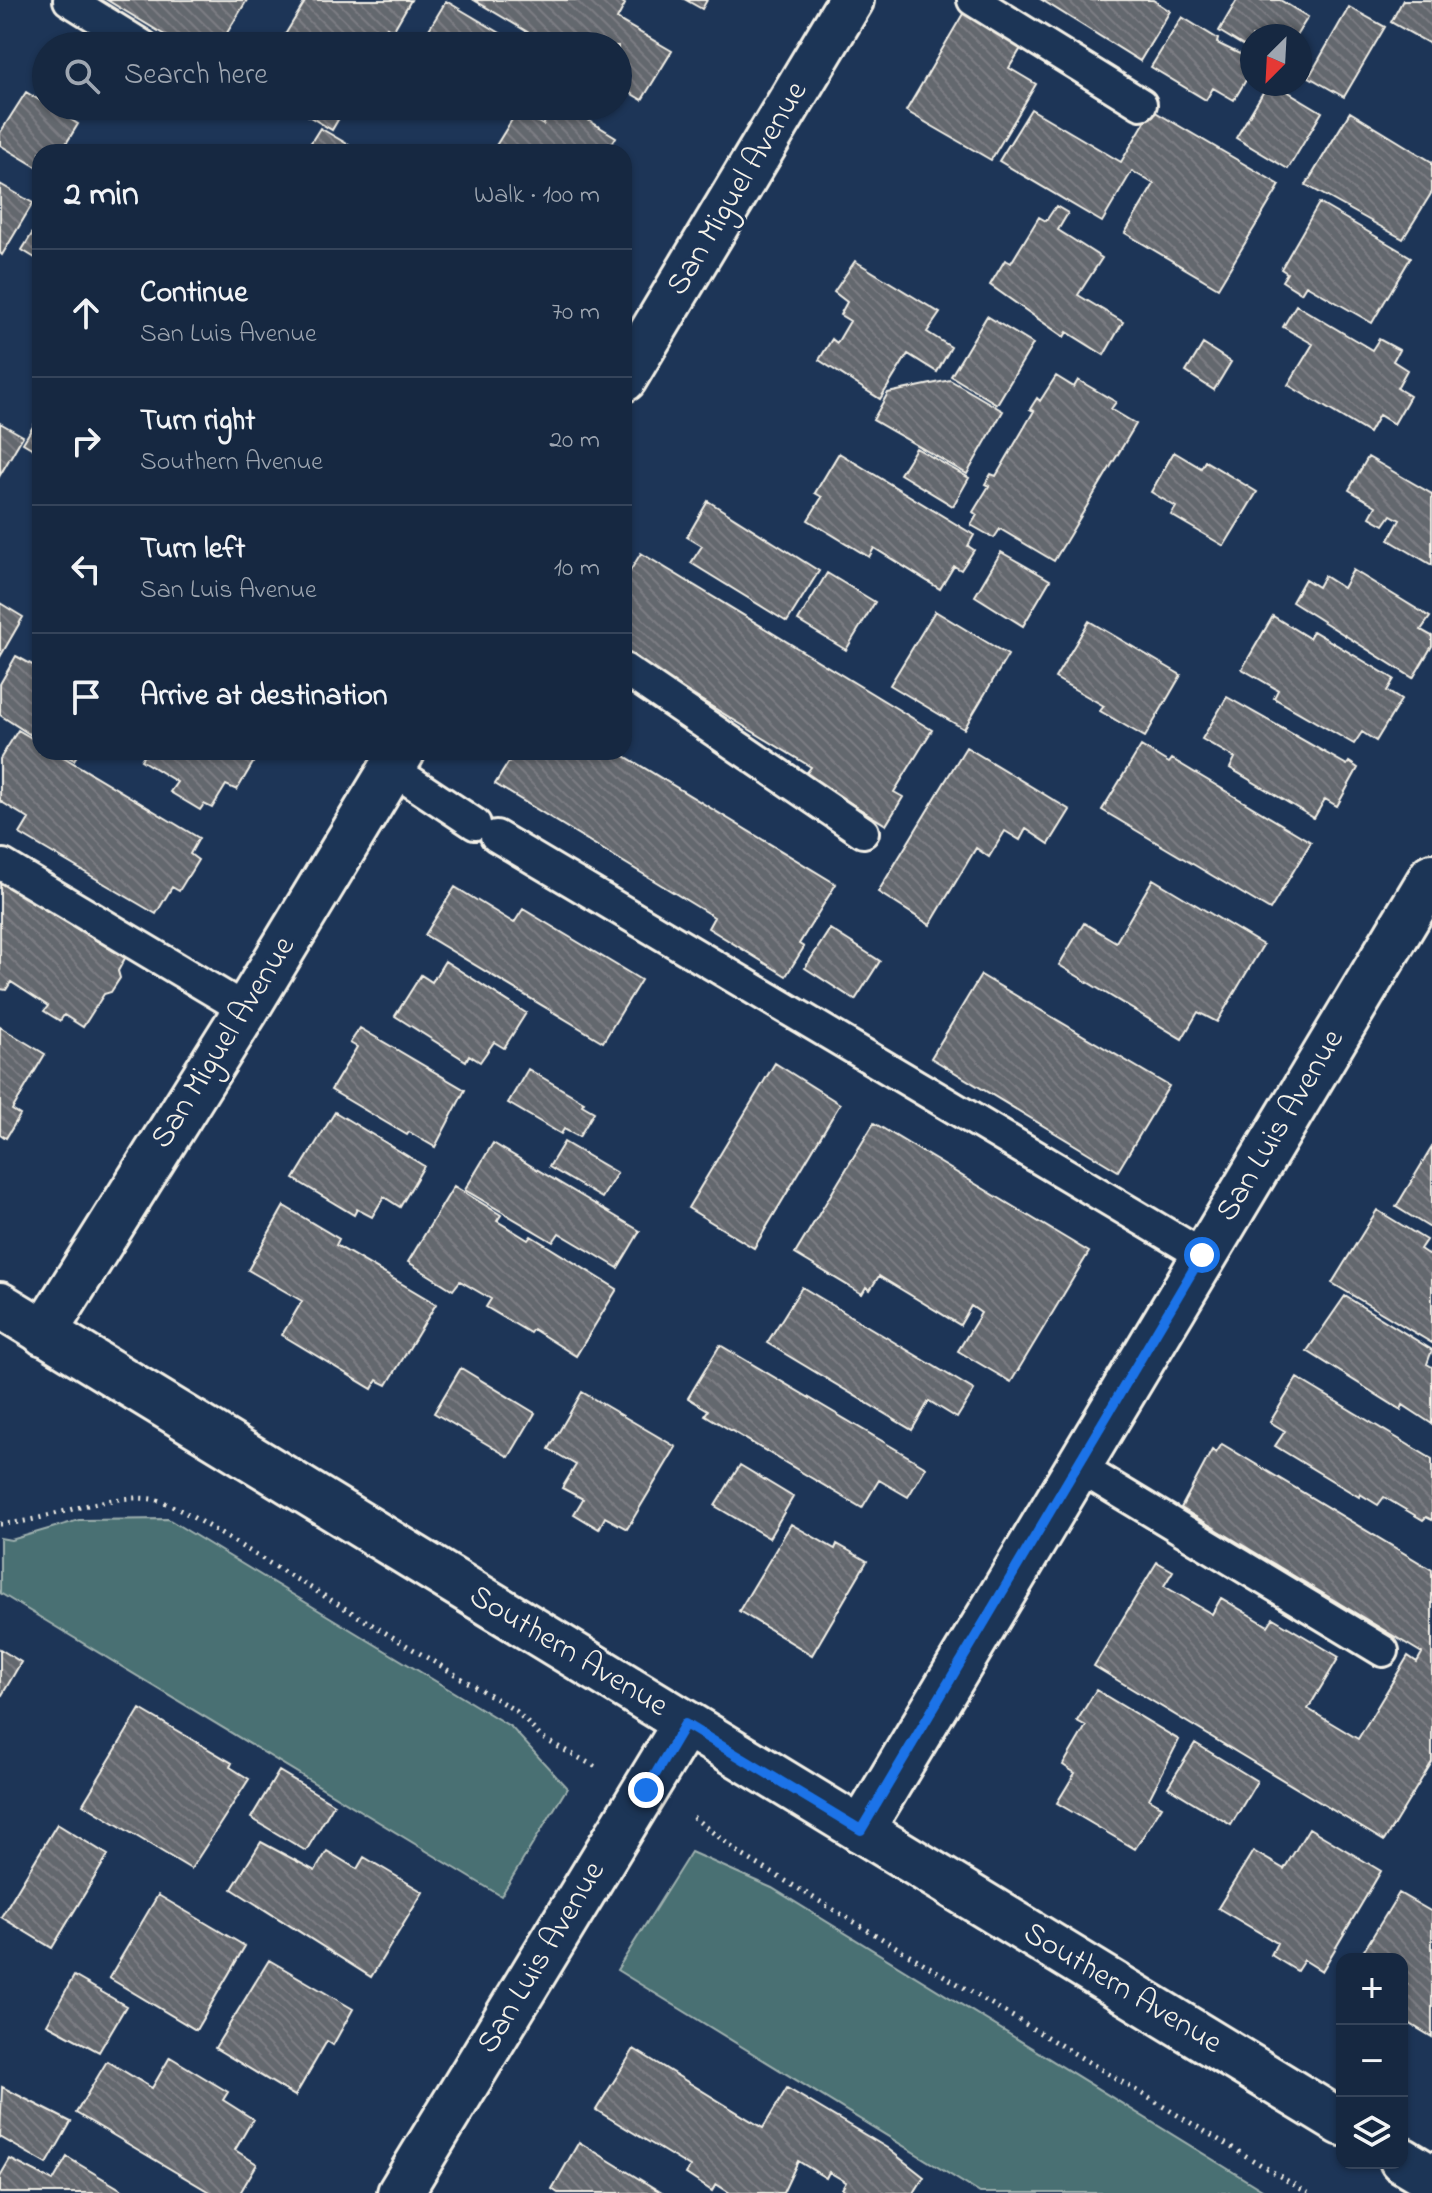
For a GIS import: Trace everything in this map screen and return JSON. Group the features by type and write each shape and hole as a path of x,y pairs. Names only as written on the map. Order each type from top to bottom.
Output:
{"street":[{"name":"San Miguel Avenue","path":"632,366 851,0"},
{"name":"San Miguel Avenue","path":"44,1333 397,761"},
{"name":"San Luis Avenue","path":"861,1830 1202,1255 1432,876"},
{"name":"Southern Avenue","path":"0,1305 1336,2119"},
{"name":"San Luis Avenue","path":"400,2193 685,1724"},
{"path":"1408,2164 1432,2178"}],"lane":[{"path":"69,0 120,32"},
{"path":"973,0 1141,104"},
{"path":"632,674 863,832"},
{"path":"397,761 486,830 1202,1255"},
{"path":"3,865 246,1010"},
{"path":"1077,1466 1383,1651"}],"path":[{"path":"0,1524 20,1523 123,1499 157,1500 186,1513 516,1711 542,1738 594,1766"},
{"path":"704,1823 742,1855 1308,2193"}],"green space":[{"path":"168,1519 511,1727 567,1788 501,1896 0,1593 0,1538 11,1540 79,1520"},
{"path":"691,1852 772,1888 1267,2193 980,2193 617,1970"}],"building":[{"path":"107,0 247,0 228,32 160,32"},
{"path":"306,0 411,0 393,31 387,27 384,32 287,32"},
{"path":"474,0 619,0 625,4 617,19 672,51 642,100 632,94 632,32 528,32"},
{"path":"686,0 707,0 702,9"},
{"path":"1042,0 1153,0 1170,11 1140,61"},
{"path":"1237,0 1280,0 1308,17 1304,24 1240,24 1240,44 1219,31"},
{"path":"1403,0 1432,0 1432,45 1391,22"},
{"path":"446,1 499,32 427,32"},
{"path":"1349,7 1385,27 1344,97 1312,79 1312,72"},
{"path":"964,12 1023,45 1009,68 1036,84 991,160 906,111"},
{"path":"1182,17 1218,39 1217,43 1240,54 1240,90 1234,100 1213,88 1206,100 1151,67"},
{"path":"26,92 32,96 32,120 72,120 78,124 66,144 32,144 32,164 0,145 0,133"},
{"path":"1261,96 1295,96 1322,112 1288,169 1236,138"},
{"path":"1031,109 1121,162 1152,110 1280,185 1218,288 1125,233 1154,184 1132,171 1102,222 999,161"},
{"path":"1350,112 1432,162 1432,192 1403,239 1306,185"},
{"path":"315,120 338,120 332,130"},
{"path":"512,120 535,120 543,125 546,120 588,120 616,137 612,144 497,144"},
{"path":"320,128 347,144 310,144"},
{"path":"0,184 32,205 2,255"},
{"path":"1319,203 1411,257 1372,323 1306,285 1301,293 1282,281 1287,273 1281,269"},
{"path":"1056,206 1068,213 1058,230 1102,258 1078,295 1123,322 1104,355 1067,332 1064,337 990,285 1005,260 1011,263 1039,217 1046,221"},
{"path":"32,234 32,256 22,250"},
{"path":"855,261 940,313 927,332 951,347 937,372 908,354 880,399 819,360 832,339 837,343 850,321 840,315 847,302 834,292"},
{"path":"1296,305 1372,350 1379,339 1399,350 1393,361 1407,370 1397,388 1410,396 1394,424 1379,415 1369,433 1288,385 1313,344 1283,327"},
{"path":"987,316 1033,344 997,404 951,376"},
{"path":"1203,344 1231,362 1214,390 1186,372"},
{"path":"1056,376 1074,387 1078,380 1116,402 1111,409 1136,424 1054,561 1000,529 994,538 971,525 977,515 973,512 989,486 985,484 991,474 996,476 1034,411 1030,409 1037,398 1040,401"},
{"path":"950,380 1003,411 967,474 873,420 888,393"},
{"path":"0,423 23,436 0,475"},
{"path":"32,428 32,448 23,443"},
{"path":"916,448 969,478 953,506 900,474"},
{"path":"1174,452 1201,468 1205,461 1257,492 1224,546 1171,515 1176,507 1151,492"},
{"path":"839,453 974,535 968,546 974,550 961,570 954,566 940,589 874,548 869,557 808,520 822,497 815,493"},
{"path":"1368,457 1432,494 1432,565 1389,540 1400,520 1391,515 1384,525 1370,517 1376,506 1349,490"},
{"path":"708,501 819,571 787,622 691,563 702,546 687,537"},
{"path":"1001,552 1050,580 1023,626 975,596"},
{"path":"641,553 932,730 894,792 903,797 886,825 805,775 811,767 632,658 632,568"},
{"path":"1353,570 1430,617 1421,630 1432,636 1432,646 1413,678 1292,602 1305,579 1318,587 1324,576 1343,588"},
{"path":"827,573 875,602 846,650 798,621"},
{"path":"0,603 23,617 0,657"},
{"path":"935,611 1008,655 964,729 890,685"},
{"path":"1273,616 1309,638 1313,631 1394,679 1387,691 1401,700 1376,741 1362,732 1354,744 1274,698 1278,690 1242,669"},
{"path":"1089,621 1181,675 1145,737 1100,711 1104,706 1055,678"},
{"path":"16,656 32,665 32,736 0,715 0,684"},
{"path":"1227,697 1347,765 1349,762 1358,768 1337,806 1325,799 1314,818 1230,768 1235,758 1202,739"},
{"path":"18,730 32,738 32,760 68,760 199,838 190,854 198,860 179,891 172,887 156,914 20,834 29,819 0,801 0,759"},
{"path":"1141,746 1169,763 1172,759 1311,842 1270,910 1102,810"},
{"path":"966,747 1070,810 1049,844 1026,829 1020,840 1005,831 989,857 976,848 930,925 878,892"},
{"path":"141,760 255,760 237,790 226,785 212,808 204,804 200,810 170,792 177,782"},
{"path":"510,760 631,760 836,884 799,944 804,947 786,976 708,928 714,917 495,784"},
{"path":"1153,879 1263,945 1217,1022 1198,1012 1182,1039 1059,965 1084,923 1116,942"},
{"path":"0,881 125,958 118,971 120,978 111,992 104,994 83,1027 64,1015 60,1021 44,1011 48,1006 11,982 6,990 0,989"},
{"path":"455,887 514,923 523,909 641,980 603,1042 425,935"},
{"path":"830,929 880,961 855,1000 805,968"},
{"path":"445,961 526,1013 504,1048 494,1042 480,1062 469,1055 466,1061 395,1016 421,975 432,982"},
{"path":"981,975 1169,1086 1118,1171 931,1058"},
{"path":"0,1027 45,1054 12,1110 20,1115 6,1138 0,1134"},
{"path":"360,1028 465,1090 435,1147 409,1132 407,1135 331,1090 357,1047 350,1043"},
{"path":"775,1063 840,1104 754,1248 688,1208"},
{"path":"528,1069 584,1102 582,1105 594,1112 579,1137 564,1129 561,1134 508,1103"},
{"path":"335,1112 424,1166 400,1207 384,1197 372,1217 357,1209 354,1215 294,1179"},
{"path":"874,1123 1089,1252 1011,1382 958,1351 981,1313 971,1306 960,1325 879,1276 870,1290 866,1287 862,1294 795,1254"},
{"path":"564,1142 617,1173 602,1198 549,1167"},
{"path":"493,1143 640,1231 618,1268 559,1233 553,1242 465,1190"},
{"path":"1432,1147 1432,1229 1396,1207"},
{"path":"454,1186 501,1215 497,1221 528,1240 531,1236 617,1289 576,1356 533,1329 530,1333 486,1307 491,1299 460,1281 453,1290 408,1262"},
{"path":"284,1206 339,1239 336,1245 436,1304 387,1385 377,1380 372,1389 282,1335 302,1301 248,1270"},
{"path":"1377,1210 1426,1240 1420,1249 1432,1257 1432,1343 1332,1283"},
{"path":"802,1287 974,1390 957,1418 929,1401 912,1430 767,1343"},
{"path":"1345,1296 1432,1350 1427,1364 1432,1367 1432,1424 1403,1405 1401,1410 1307,1351"},
{"path":"720,1345 926,1467 908,1497 879,1480 862,1508 705,1415 708,1410 688,1398"},
{"path":"461,1368 535,1413 509,1457 434,1413"},
{"path":"1297,1378 1432,1459 1432,1520 1426,1517 1423,1520 1384,1497 1378,1505 1360,1494 1359,1497 1275,1446 1285,1431 1270,1422"},
{"path":"582,1392 676,1447 627,1529 605,1517 599,1529 574,1514 583,1499 562,1488 576,1465 549,1449"},
{"path":"1222,1444 1432,1570 1432,1762 1384,1841 1094,1666 1157,1562 1173,1571 1164,1586 1212,1614 1221,1598 1268,1626 1273,1618 1339,1657 1308,1709 1358,1739 1408,1656 1417,1662 1422,1653 1181,1508 1212,1450 1216,1453"},
{"path":"740,1465 793,1497 769,1538 715,1506"},
{"path":"791,1524 835,1549 837,1544 867,1561 812,1655 739,1611"},
{"path":"0,1649 21,1662 2,1695 0,1694"},
{"path":"1096,1690 1179,1740 1149,1799 1162,1806 1135,1849 1057,1803 1075,1773 1063,1765 1086,1726 1077,1721"},
{"path":"140,1709 232,1763 230,1767 249,1779 191,1869 83,1804"},
{"path":"1195,1743 1257,1781 1231,1825 1168,1787"},
{"path":"279,1771 334,1804 306,1851 251,1818"},
{"path":"57,1824 108,1855 52,1948 1,1917"},
{"path":"1309,1828 1381,1871 1322,1971 1304,1960 1297,1971 1271,1955 1277,1943 1218,1908 1253,1851 1284,1869"},
{"path":"261,1842 315,1871 327,1851 357,1869 364,1857 423,1892 371,1977 232,1889"},
{"path":"1399,1893 1432,1912 1432,2037 1408,2023 1408,1953 1362,1953"},
{"path":"158,1895 245,1946 196,2030 109,1978"},
{"path":"269,1960 353,2009 333,2045 327,2041 295,2096 215,2048"},
{"path":"74,1976 126,2006 99,2052 47,2024"},
{"path":"634,2049 763,2128 787,2088 887,2148 924,2177 914,2193 848,2193 842,2189 846,2182 829,2172 826,2178 798,2161 783,2193 730,2193 716,2184 712,2191 686,2174 690,2167 596,2110"},
{"path":"170,2057 228,2092 223,2100 253,2119 235,2150 257,2164 240,2193 211,2193 76,2113 107,2061 152,2088"},
{"path":"2,2087 71,2122 47,2164 0,2137"},
{"path":"579,2142 662,2193 558,2193 552,2189"},
{"path":"67,2157 127,2193 0,2193 0,2176 10,2159 53,2181"}],"route":[{"path":"646,1790 685,1724 861,1830 1202,1255"}]}
